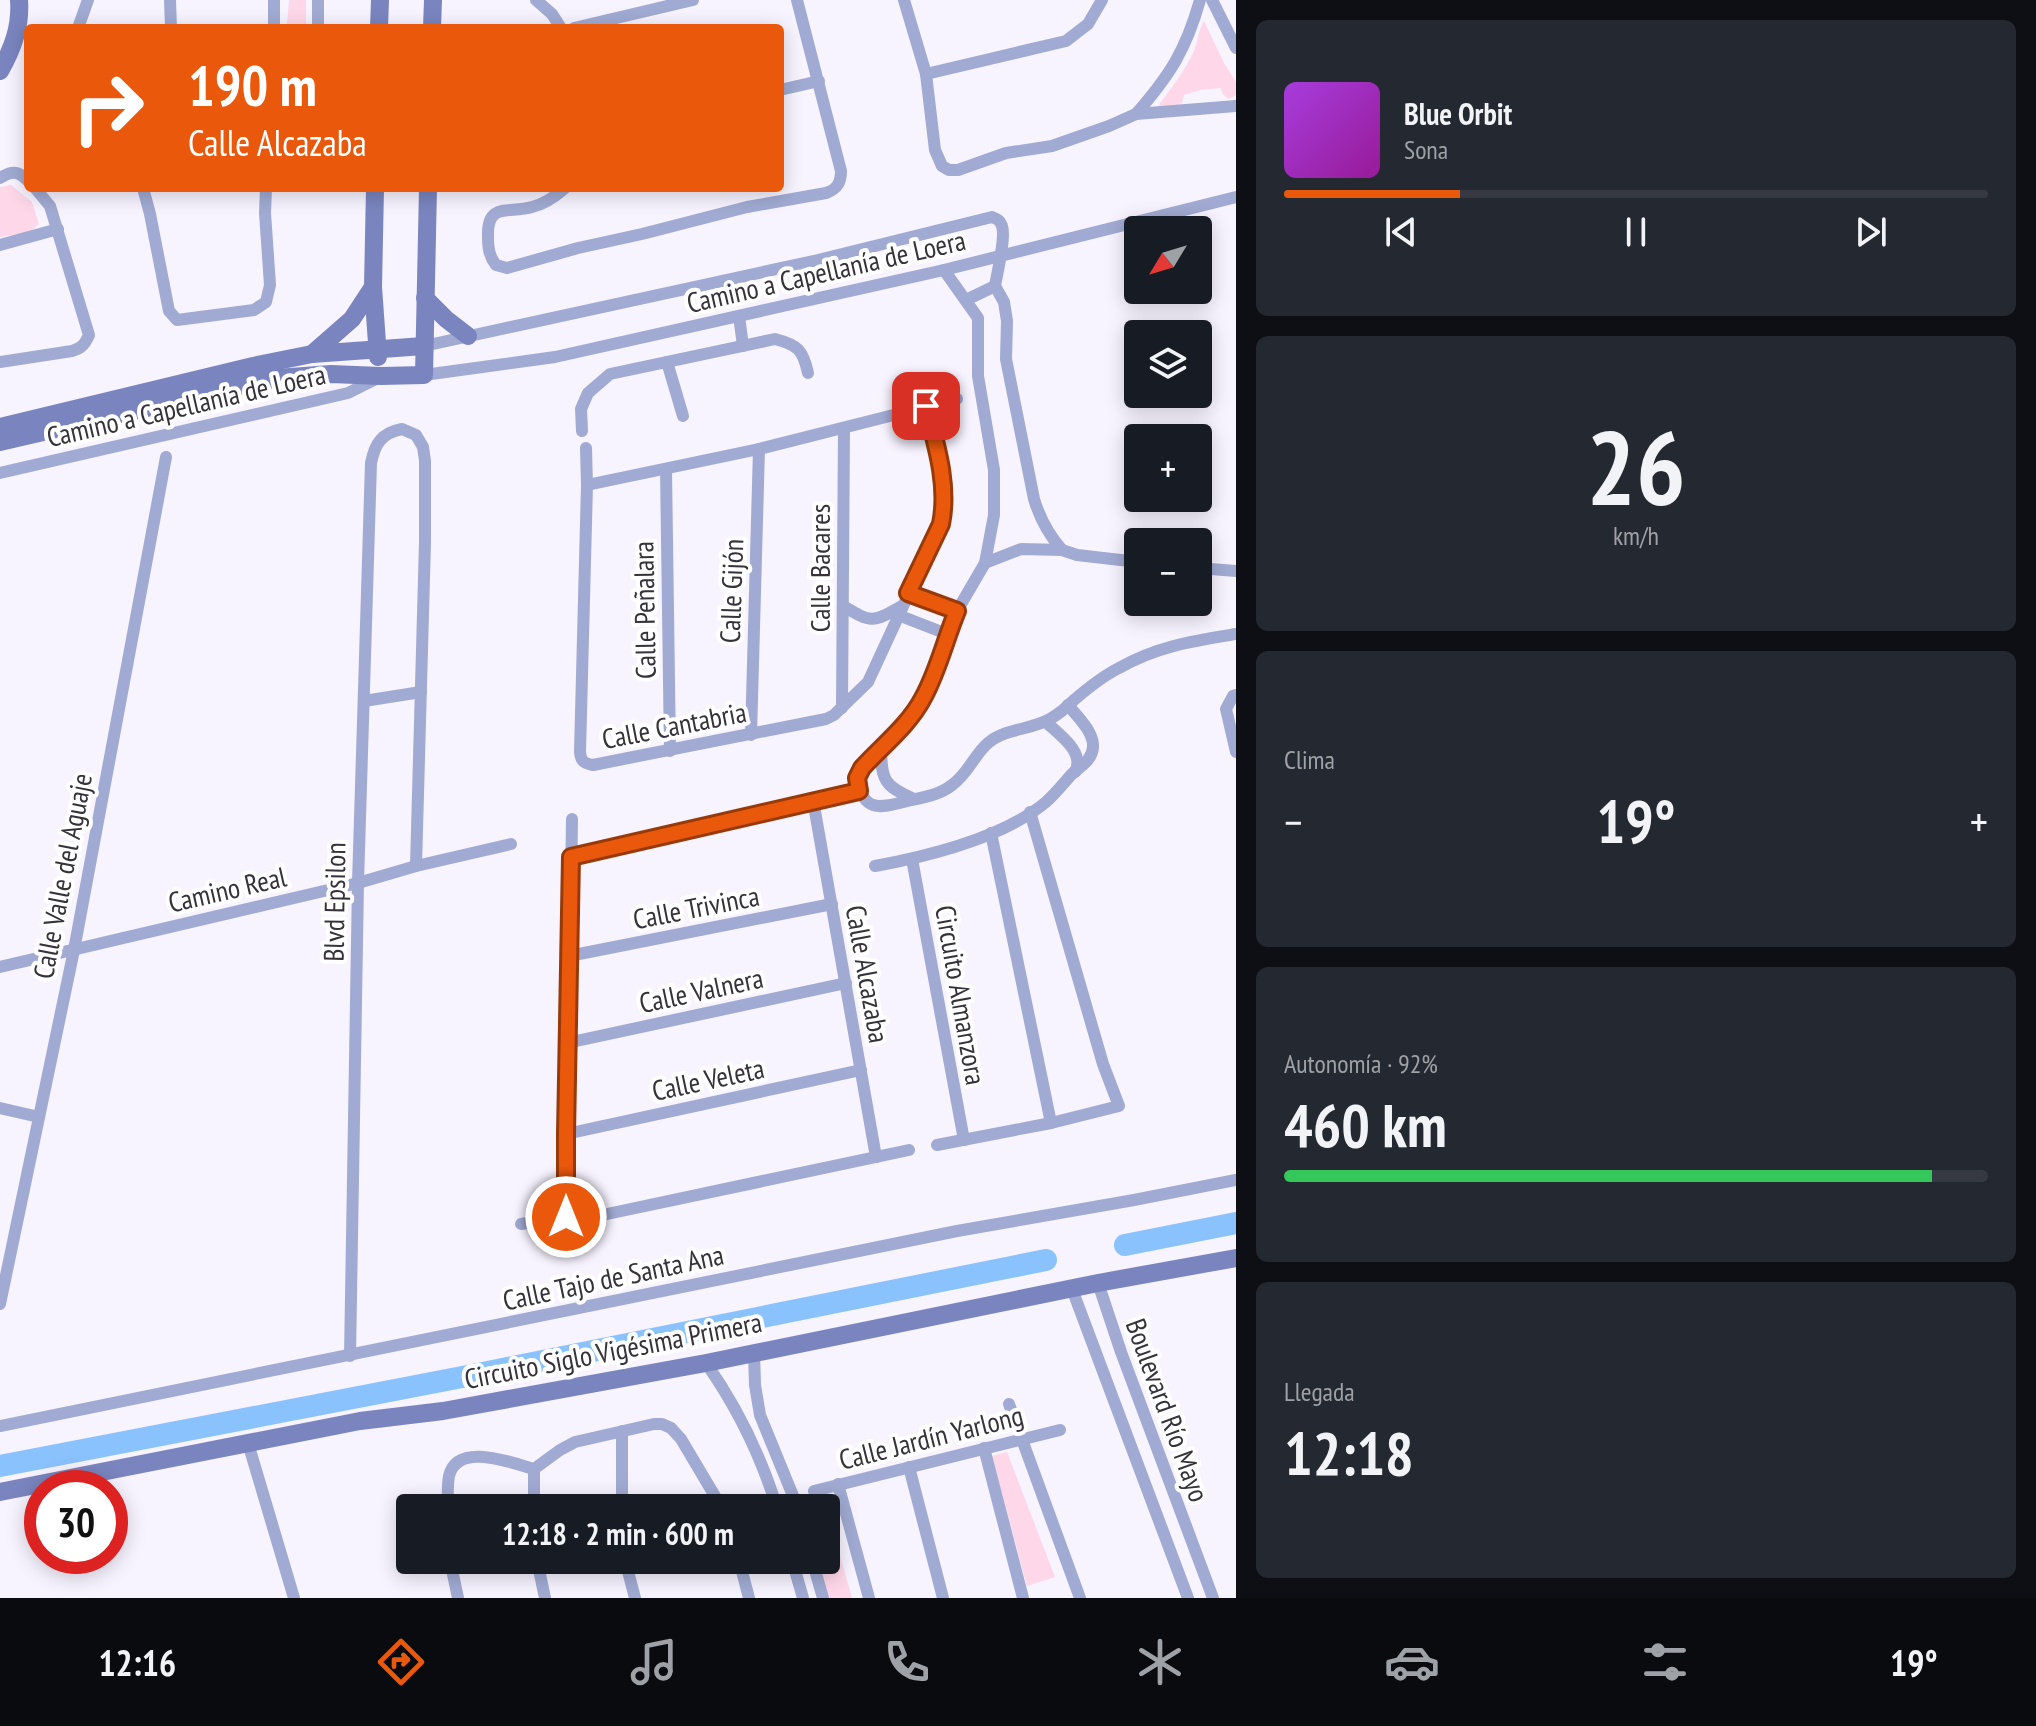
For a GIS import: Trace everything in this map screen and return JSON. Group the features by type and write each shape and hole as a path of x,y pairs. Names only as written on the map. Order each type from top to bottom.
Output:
{"street":[{"path":"0,71 15,38 20,18 19,0"},
{"path":"79,24 88,0"},
{"path":"170,0 171,24"},
{"path":"274,0 274,24"},
{"path":"318,0 318,24"},
{"path":"379,24 380,0"},
{"path":"432,24 433,0"},
{"path":"536,0 558,24"},
{"path":"591,24 693,0"},
{"path":"559,192 539,205 505,209 490,218 489,249 496,265 507,268 747,207 834,190 841,178 841,171 797,0"},
{"path":"904,0 926,74 935,150 939,162 949,170 1006,153 1052,146 1136,114 1236,106"},
{"path":"926,74 1066,41 1088,24 1102,0"},
{"path":"1136,114 1175,64 1191,33 1200,0"},
{"path":"1212,0 1236,48"},
{"path":"784,89 819,81"},
{"path":"0,178 11,172 18,172 24,177"},
{"path":"0,362 79,349 89,335 50,206 38,192"},
{"path":"144,192 169,311 177,320 254,310 266,302 270,285 266,192"},
{"path":"375,192 373,287 381,376"},
{"path":"0,442 256,381 303,375 424,375 428,192"},
{"name":"Camino a Capellanía de Loera","path":"424,375 555,357 944,270 1236,197"},
{"path":"0,427 312,354 424,346 818,260 989,216 999,220 1003,228 995,286 1004,302 1006,359 1034,499 1040,519 1062,550"},
{"path":"0,245 58,229"},
{"path":"944,270 978,318 978,376 994,470 994,515 985,563 957,611 923,699 862,768 857,778 862,797 873,806 882,807 930,796 952,785 966,773 988,743 1015,730 1054,718 1116,669 1148,653 1186,642 1236,634"},
{"path":"966,300 995,286"},
{"path":"312,354 352,319 373,287"},
{"path":"425,298 468,336"},
{"path":"739,316 743,346"},
{"path":"582,431 581,409 588,393 610,374 775,339 792,344 804,355 808,373"},
{"path":"667,362 683,416"},
{"name":"Camino a Capellanía de Loera","path":"0,473 348,393 381,376"},
{"path":"587,485 759,449 957,399"},
{"name":"Calle Cantabria","path":"586,448 581,760 593,765 826,719 868,682 941,524 942,472 926,406"},
{"name":"Calle Bacares","path":"842,708 844,428"},
{"name":"Blvd Epsilon","path":"350,1356 358,883 371,463 380,440 402,429 416,435 423,447 425,461 421,692"},
{"name":"Calle Gijón","path":"751,735 759,449"},
{"name":"Calle Valle del Aguaje","path":"0,1304 74,950 166,457"},
{"name":"Calle Peñalara","path":"666,469 670,751"},
{"path":"985,563 1021,549 1062,550 1077,555 1124,560"},
{"path":"1212,569 1236,571"},
{"path":"908,593 957,611"},
{"path":"843,606 871,620 900,611 947,634"},
{"path":"364,701 421,692 416,866"},
{"path":"1236,695 1226,709 1236,752"},
{"path":"875,866 912,859 991,833 1045,802 1086,763 1093,747 1084,725 1068,705"},
{"path":"1046,722 1076,753 1078,768 1075,772"},
{"path":"881,747 881,770 886,781 894,790 914,799"},
{"path":"571,857 859,791"},
{"name":"Calle Alcazaba","path":"813,800 876,1157"},
{"path":"937,1145 1119,1106 1103,1064 1030,812"},
{"path":"566,1217 572,819"},
{"path":"991,833 1051,1123"},
{"name":"Camino Real","path":"0,967 511,844"},
{"name":"Circuito Almanzora","path":"912,859 964,1140"},
{"name":"Calle Trivinca","path":"569,956 832,904"},
{"name":"Calle Valnera","path":"567,1043 846,983"},
{"name":"Calle Veleta","path":"566,1134 861,1070"},
{"path":"0,1108 39,1117"},
{"path":"521,1224 566,1217 593,1217 909,1150"},
{"name":"Calle Tajo de Santa Ana","path":"0,1426 957,1231 1236,1180"},
{"name":"Circuito Siglo Vigésima Primera","path":"0,1492 360,1421 443,1411 706,1363 1236,1258"},
{"name":"Boulevard Río Mayo","path":"1098,1283 1213,1598"},
{"name":"Boulevard Río Mayo","path":"1072,1289 1188,1598"},
{"path":"754,1352 760,1415 792,1494"},
{"path":"706,1363 743,1423 772,1494"},
{"path":"1009,1404 1080,1598"},
{"path":"743,1423 760,1415"},
{"path":"534,1469 575,1442 654,1424 671,1428 681,1439 714,1494"},
{"name":"Calle Jardín Yarlong","path":"814,1491 1060,1430"},
{"path":"622,1431 622,1494"},
{"path":"248,1443 294,1598"},
{"path":"984,1448 1023,1598"},
{"path":"448,1494 452,1469 463,1459 489,1456 534,1469"},
{"path":"909,1467 943,1598"},
{"path":"534,1469 534,1494"},
{"path":"838,1484 869,1598"},
{"path":"453,1574 458,1598"},
{"path":"540,1574 545,1598"},
{"path":"629,1574 635,1598"},
{"path":"743,1574 749,1598"},
{"path":"796,1574 803,1598"},
{"path":"816,1574 823,1598"}],"shaded area":[{"path":"289,0 306,0 306,24 287,24"},
{"path":"1204,21 1236,82 1236,95 1228,99 1221,88 1200,90 1184,95 1182,103 1168,107 1159,105 1194,51"},
{"path":"11,185 32,202 39,224 30,232 0,237 0,187"},
{"path":"1007,1452 1055,1577 1027,1586 992,1456"},
{"path":"840,1556 852,1598 825,1598 819,1574 840,1574"}],"waterway":[{"path":"1125,1245 1236,1223"},
{"path":"0,1466 1046,1260"}],"route":[{"path":"566,1217 571,857 859,791 857,778 862,768 923,699 957,611 908,593 941,524 943,512 942,472 926,406"}]}
